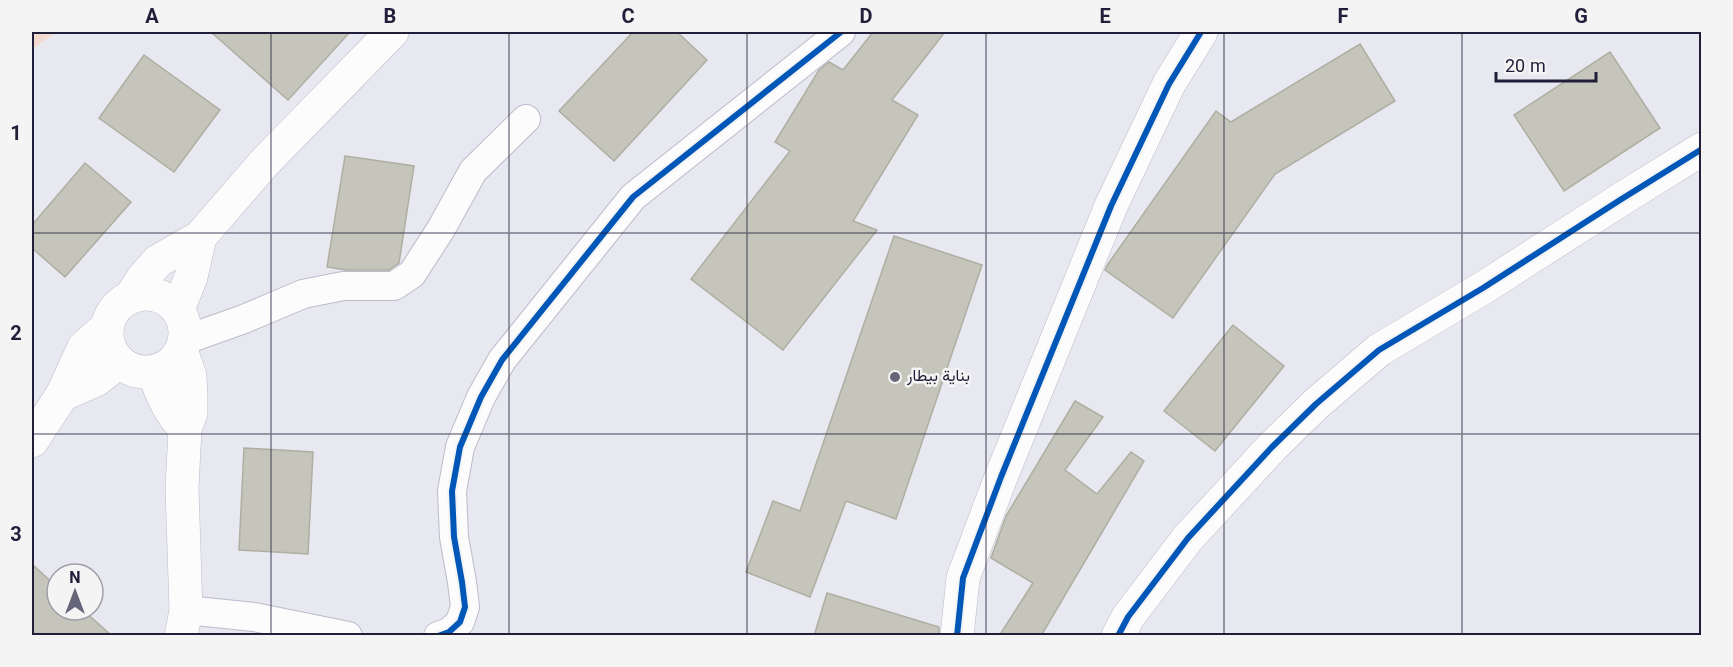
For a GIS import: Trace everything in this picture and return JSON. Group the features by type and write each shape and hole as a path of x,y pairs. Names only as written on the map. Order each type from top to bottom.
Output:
{"street":[{"path":"130,298 142,278 158,261 200,237 264,164 392,32"},
{"path":"438,636 449,632 460,622 465,607 454,537 452,491 460,447 481,397 502,360 633,197 841,32"},
{"path":"957,636 963,578 1001,477 1111,206 1169,84 1201,32"},
{"path":"181,333 244,319 303,294 343,286 394,286 412,274 441,230 473,171 526,119"},
{"path":"1118,636 1128,617 1188,538 1308,411 1379,350 1483,288 1701,149"},
{"path":"200,237 190,276 181,333 174,360 154,372 129,369 118,362 106,340 111,315 119,304 142,294 156,295 168,301 181,333 190,376 191,398 191,413 185,429 182,488 184,623 254,617 348,636"},
{"path":"32,441 62,394 84,347 107,327"},
{"path":"62,394 96,380 118,362"},
{"path":"154,372 162,397 185,429"}],"shaded area":[{"path":"32,32 56,32 33,49"}],"building":[{"path":"211,32 350,32 288,100"},
{"path":"633,32 677,32 707,60 614,161 559,111"},
{"path":"873,32 945,32 892,100 918,115 853,221 877,230 783,350 691,279 790,151 775,142 819,70 829,62 843,70"},
{"path":"1360,44 1395,101 1275,174 1173,318 1105,270 1216,111 1231,122"},
{"path":"1610,52 1660,128 1564,191 1514,115"},
{"path":"144,55 220,110 174,172 99,118"},
{"path":"345,156 414,166 399,263 389,270 346,270 327,267"},
{"path":"85,163 131,202 65,277 32,248 32,225"},
{"name":"بناية بيطار","path":"894,236 982,265 896,519 846,501 810,597 746,572 773,501 800,511"},
{"path":"1233,325 1284,366 1215,451 1164,411"},
{"path":"1075,401 1103,417 1065,470 1097,494 1131,452 1144,461 1041,636 999,636 1033,583 991,558 1006,516"},
{"path":"244,448 313,452 308,554 239,550"},
{"path":"32,564 45,576 45,622 96,622 112,636 32,636"},
{"path":"827,593 939,627 939,636 814,636"}],"cycle path":[{"path":"438,636 449,632 460,622 465,607 454,537 452,491 460,447 481,397 502,360 633,197 841,32"},
{"path":"957,636 963,578 1001,477 1111,206 1169,84 1201,32"},
{"path":"1118,636 1128,617 1188,538 1272,447 1316,404 1379,350 1483,288 1702,149"}],"place":[{"name":"بناية بيطار","path":"895,377"}]}
